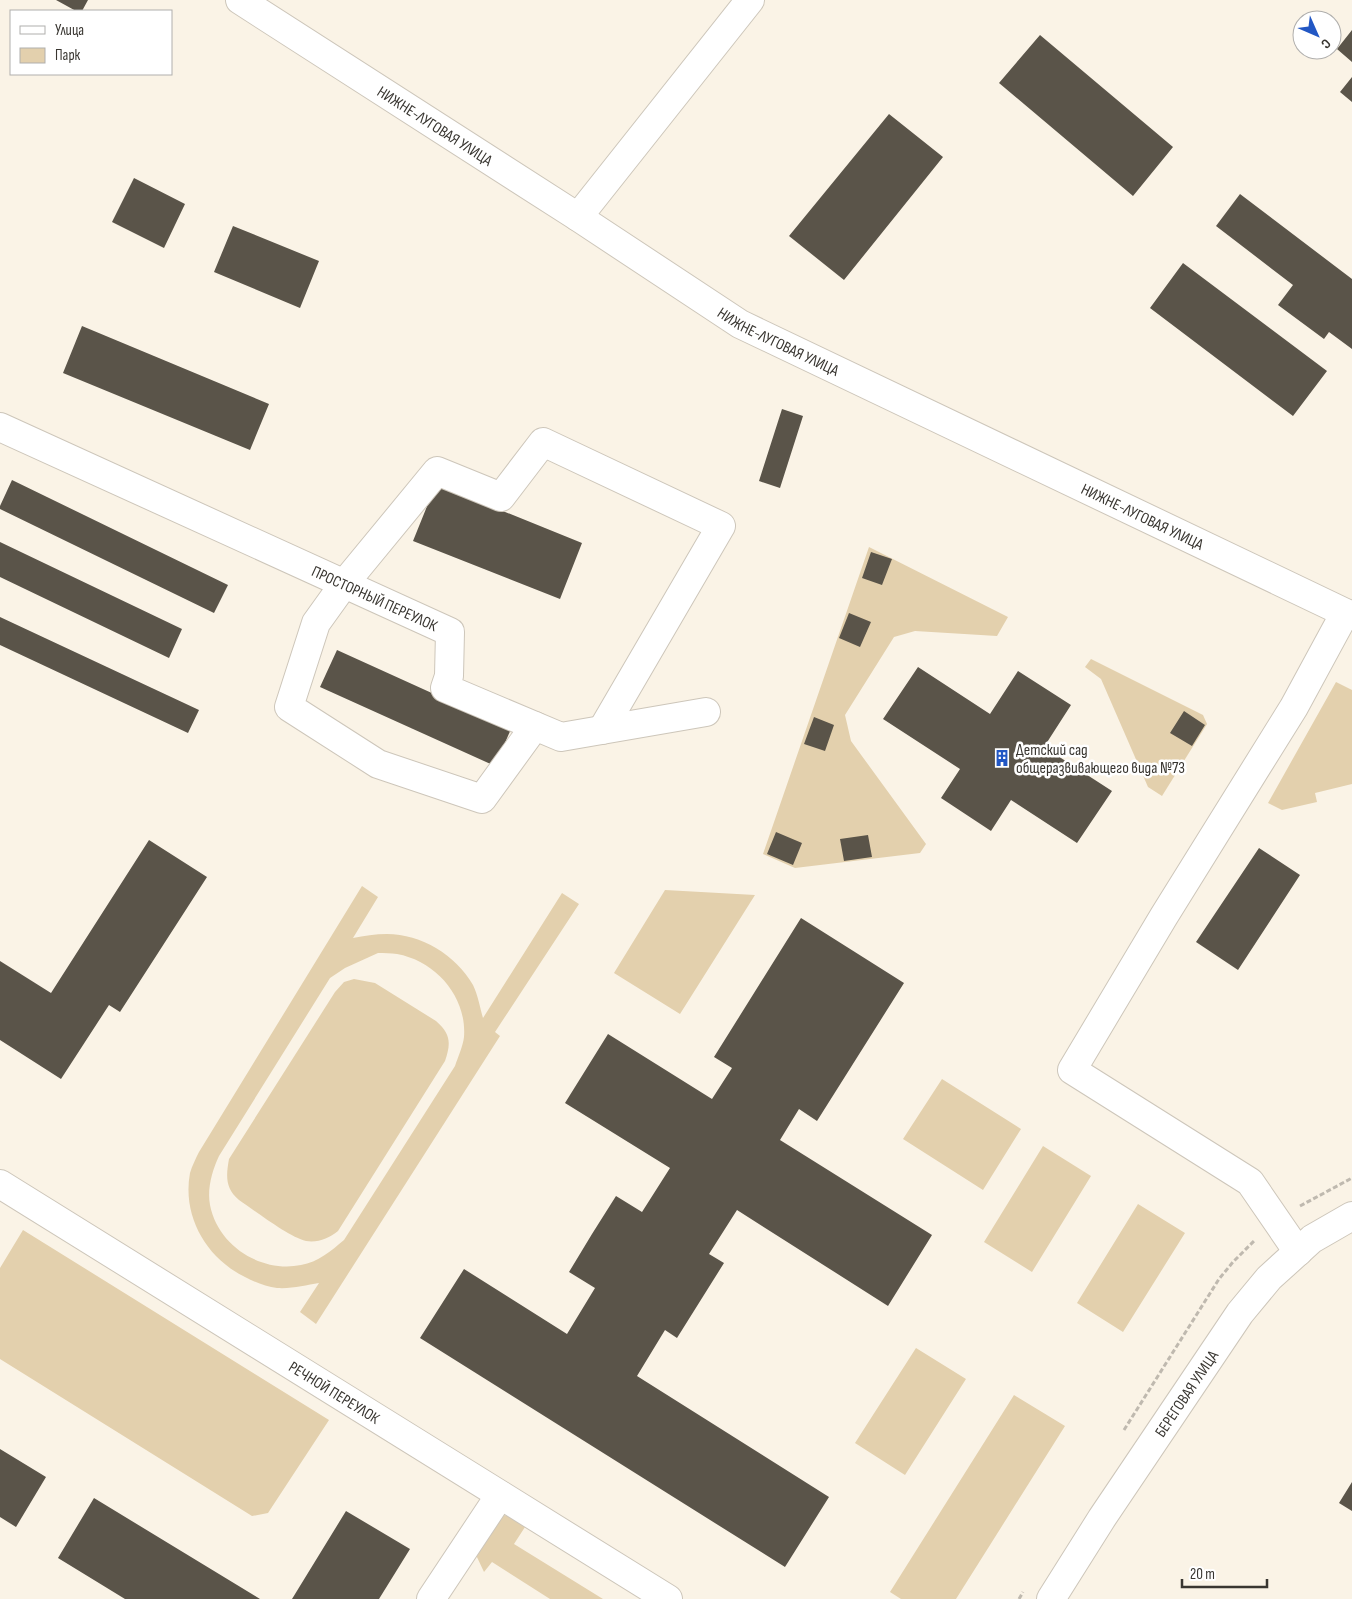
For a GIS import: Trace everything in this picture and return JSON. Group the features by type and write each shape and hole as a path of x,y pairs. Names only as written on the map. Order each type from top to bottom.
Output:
{"street":[{"name":"НИЖНЕ-ЛУГОВАЯ УЛИЦА","path":"240,0 578,217 740,324 1348,615"},
{"path":"578,217 750,0"},
{"name":"ПРОСТОРНЫЙ ПЕРЕУЛОК","path":"0,427 450,632 449,676 445,688 561,737 706,712"},
{"path":"535,726 482,799 378,764 289,707 316,623 344,584 437,471 501,497 543,442 721,526 602,730"},
{"path":"1298,1252 1250,1182 1072,1070 1164,916 1294,707 1348,615"},
{"name":"РЕЧНОЙ ПЕРЕУЛОК","path":"0,1184 668,1599"},
{"name":"БЕРЕГОВАЯ УЛИЦА","path":"1051,1599 1102,1518 1240,1313 1269,1278 1298,1252 1312,1240 1352,1216"},
{"path":"431,1599 500,1494"}],"green space":[{"path":"869,547 1008,617 997,636 915,631 894,637 845,715 851,741 926,844 920,853 795,868 763,854"},
{"path":"1091,659 1203,715 1207,724 1162,796 1148,787 1101,679 1085,667"},
{"path":"1336,682 1352,690 1352,784 1315,793 1317,802 1282,810 1268,803"},
{"path":"362,886 378,897 353,938 378,934 400,935 425,942 436,948 457,964 466,974 475,989 483,1018 562,893 579,904 495,1032 500,1036 316,1324 300,1312 319,1283 288,1288 265,1285 231,1269 208,1247 194,1220 188,1189 190,1173 199,1152","holes":["378,953 397,954 411,958 424,964 446,983 454,995 464,1022 462,1048 455,1066 344,1240 319,1259 307,1264 271,1265 257,1260 232,1244 222,1233 215,1220 210,1205 209,1193 216,1162 330,978 345,968"]},
{"path":"665,890 755,895 680,1014 614,973"},
{"path":"354,979 375,983 436,1021 445,1030 449,1044 445,1061 338,1231 323,1239 306,1241 281,1229 234,1195 228,1181 229,1159 335,992 344,982"},
{"path":"942,1079 1021,1129 983,1190 903,1139"},
{"path":"1043,1146 1091,1176 1032,1272 984,1242"},
{"path":"1138,1204 1185,1233 1123,1332 1077,1303"},
{"path":"23,1230 329,1420 268,1513 252,1516 0,1359 0,1268"},
{"path":"916,1348 966,1379 905,1475 855,1443"},
{"path":"1014,1395 1065,1426 956,1599 901,1599 890,1592"},
{"path":"500,1514 514,1518 525,1527 514,1544 603,1599 550,1599 492,1562 484,1572 476,1555"}],"building":[{"path":"56,0 88,0 83,10 74,10"},
{"path":"1352,30 1352,62 1342,53 1342,43"},
{"path":"1040,35 1173,147 1133,196 999,83"},
{"path":"1352,77 1352,102 1340,92"},
{"path":"889,114 943,157 844,280 789,236"},
{"path":"134,178 185,204 164,248 112,222"},
{"path":"1240,194 1352,279 1352,349 1329,332 1324,339 1278,305 1293,285 1216,226"},
{"path":"233,226 319,261 300,308 214,272"},
{"path":"1183,263 1327,371 1293,416 1150,308"},
{"path":"82,326 269,404 250,450 63,373"},
{"path":"782,409 803,416 780,488 759,481"},
{"path":"12,480 228,585 214,613 0,509"},
{"path":"436,484 582,543 560,599 413,541"},
{"path":"0,542 182,629 169,658 0,577"},
{"path":"871,552 892,559 882,585 862,578"},
{"path":"849,613 871,622 860,647 839,638"},
{"path":"0,617 199,710 188,733 0,645"},
{"path":"337,650 511,729 495,766 320,687"},
{"name":"Детский сад общеразвивающего вида №73","path":"918,667 990,714 1018,671 1071,705 1044,747 1112,791 1077,843 1011,800 991,831 941,798 960,769 883,719"},
{"path":"1184,711 1205,725 1192,746 1170,733"},
{"path":"814,717 834,725 825,751 804,744"},
{"path":"776,832 802,843 793,865 767,854"},
{"path":"868,835 872,857 844,861 840,839"},
{"path":"149,840 207,877 120,1012 109,1005 61,1079 0,1040 0,961 51,993"},
{"path":"1259,848 1300,875 1238,970 1196,942"},
{"path":"801,918 904,983 817,1121 799,1109 780,1140 932,1235 888,1306 737,1210 709,1254 724,1263 677,1338 665,1330 637,1376 829,1497 785,1567 420,1338 464,1269 567,1334 595,1288 569,1272 592,1234 616,1196 642,1212 670,1168 565,1103 608,1034 712,1099 732,1068 714,1057"},
{"path":"0,1449 46,1477 16,1527 0,1517"},
{"path":"1352,1482 1352,1511 1339,1503"},
{"path":"94,1498 260,1599 125,1599 58,1558"},
{"path":"346,1511 410,1549 379,1599 292,1599"}],"place":[{"name":"Детский сад общеразвивающего вида №73","path":"1002,758"}]}
